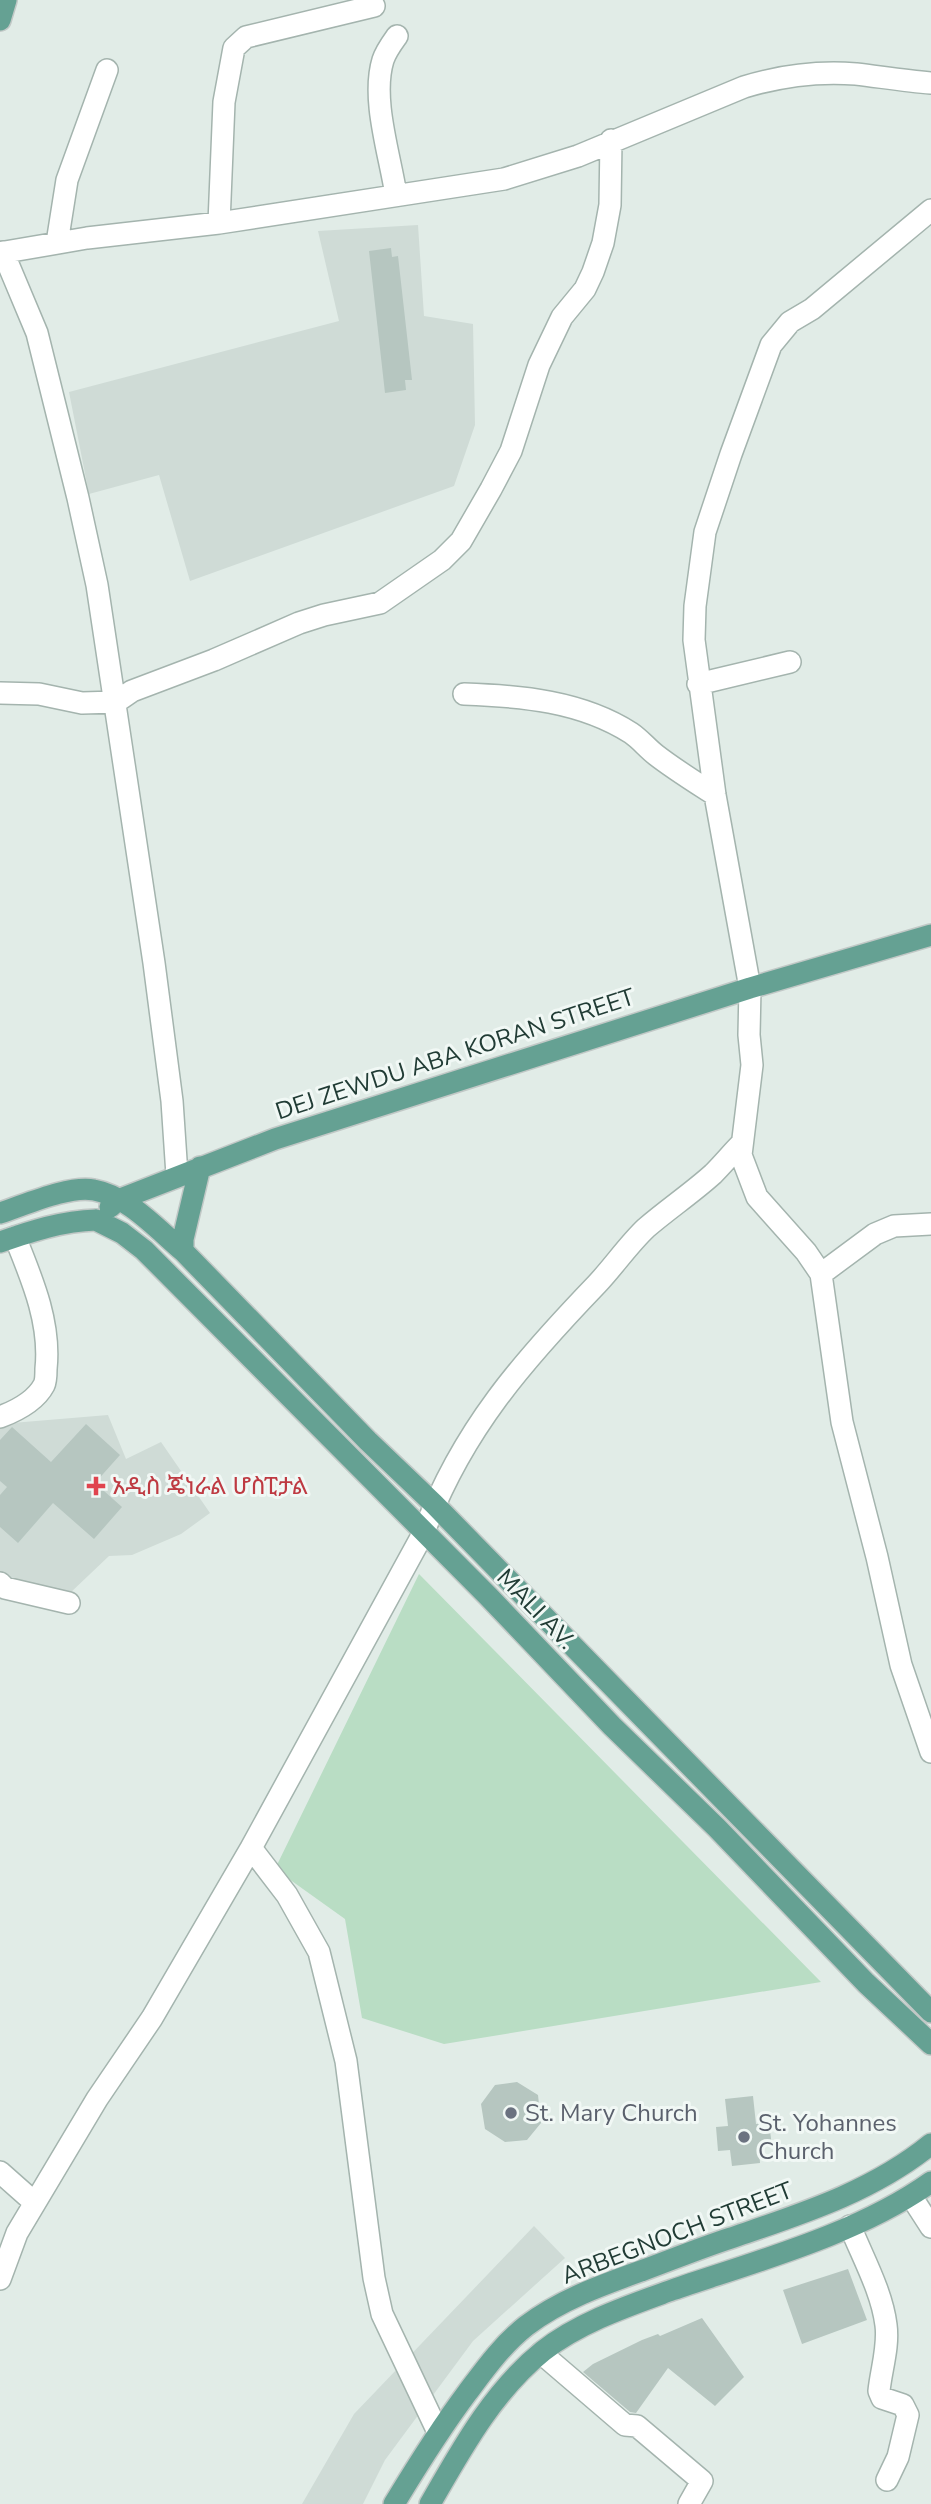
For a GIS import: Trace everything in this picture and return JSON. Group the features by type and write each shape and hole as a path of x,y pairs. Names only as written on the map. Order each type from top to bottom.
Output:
{"main road":[{"path":"0,20 6,0"},
{"name":"DEJ ZEWDU ABA KORAN STREET","path":"96,1220 118,1200 275,1139 750,988 931,935"},
{"path":"183,1251 183,1239 200,1167"},
{"path":"0,1213 60,1195 92,1189 118,1200"},
{"name":"MALI AV.","path":"118,1200 183,1251 931,2012"},
{"path":"8,1240 72,1221 96,1220"},
{"name":"MALI AV.","path":"96,1220 122,1233 144,1250 612,1726 717,1828 866,1983 931,2044"},
{"path":"866,1983 886,1966"},
{"name":"ARBEGNOCH STREET","path":"394,2504 438,2432 486,2367 509,2341 528,2325 558,2306 605,2284 809,2212 844,2197 890,2173 931,2144"},
{"path":"430,2504 468,2437 521,2371 559,2339 620,2310 850,2227 911,2196 931,2182"}],"street":[{"path":"219,223 224,102 234,48 246,37 374,6"},
{"path":"396,195 379,84 383,59 397,36"},
{"path":"57,243 67,180 107,70"},
{"path":"177,1175 172,1101 154,963 97,585 37,333 1,253 57,243 219,223 481,183 527,173 578,156 767,80 819,73 855,74 931,83"},
{"path":"0,694 39,694 82,702 116,702 132,691 214,660 299,623 380,603 425,573 461,541 511,450 539,365 562,317 585,289 593,272 603,243 610,205 611,141"},
{"path":"931,210 812,309 790,322 771,345 705,532 694,640 715,795 750,988 749,1035 752,1065 741,1149 750,1182 757,1196 806,1252 821,1275 842,1422 901,1665 931,1752"},
{"path":"698,684 790,663"},
{"path":"464,694 522,696 556,703 608,720 633,734 656,755 715,795"},
{"path":"0,2279 17,2233 97,2099 152,2018 251,1848 424,1532 434,1504 457,1457 484,1414 529,1356 630,1244 741,1149"},
{"path":"821,1275 875,1234 894,1226 931,1224"},
{"path":"0,1417 30,1402 44,1384 47,1358 45,1325 37,1293 8,1240"},
{"path":"0,1583 5,1588 69,1603"},
{"path":"251,1848 287,1895 319,1952 346,2061 373,2268 382,2314 438,2432"},
{"path":"0,2172 35,2203"},
{"path":"911,2196 931,2227"},
{"path":"850,2227 879,2297 886,2324 887,2343 879,2391 882,2398 903,2405 908,2415 898,2457 887,2480"},
{"path":"541,2353 625,2426 637,2426 702,2481 689,2504"}],"shaded area":[{"path":"418,225 424,316 473,324 475,425 454,486 190,581 159,475 89,494 69,392 339,321 318,231"},
{"name":"አዲስ ጄነራል ሆስፒታል","path":"108,1415 126,1459 161,1442 210,1513 181,1534 132,1555 109,1556 69,1594 0,1579 0,1424"},
{"path":"534,2226 565,2258 473,2341 385,2460 363,2504 302,2504 354,2414"}],"green space":[{"path":"419,1574 821,1982 444,2044 362,2018 345,1919 275,1869"}],"building":[{"path":"391,248 392,257 398,256 412,380 405,380 406,390 385,393 369,251"},
{"path":"86,1424 120,1455 95,1483 122,1507 94,1539 53,1503 18,1543 0,1527 0,1495 7,1487 0,1481 0,1440 12,1427 51,1462"},
{"name":"St. Mary Church","path":"517,2082 538,2095 541,2123 527,2140 505,2142 485,2129 481,2104 495,2085"},
{"name":"St. Yohannes Church","path":"753,2096 756,2124 769,2123 772,2146 759,2148 760,2163 732,2166 730,2150 718,2151 716,2127 728,2126 725,2099"},
{"path":"848,2269 867,2320 802,2344 783,2290"},
{"path":"702,2318 744,2377 715,2406 668,2368 636,2413 630,2412 583,2372 593,2364 642,2340 658,2334 660,2336"}],"place":[{"name":"አዲስ ጄነራል ሆስፒታል","path":"96,1486"},
{"name":"St. Mary Church","path":"511,2113"},
{"name":"St. Yohannes Church","path":"744,2137"}]}
